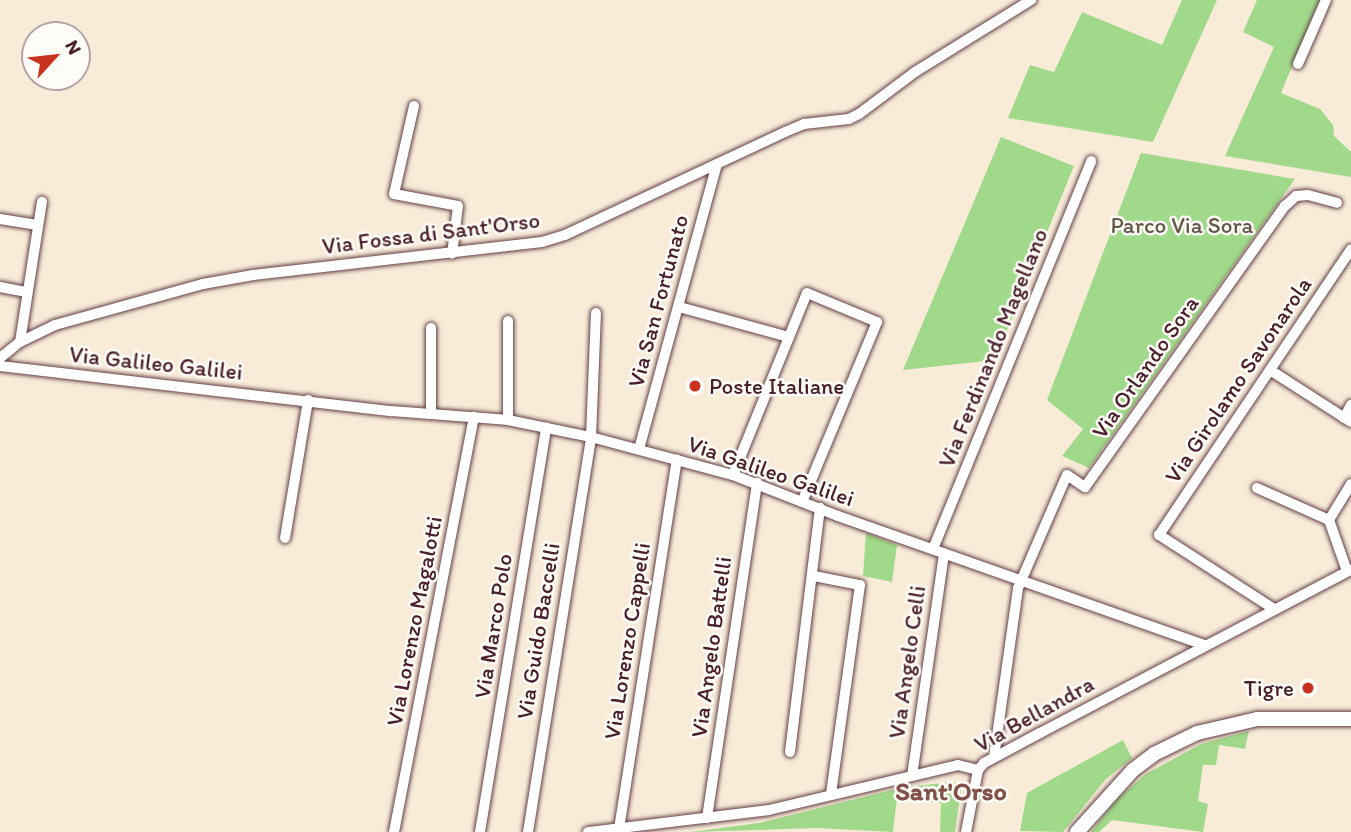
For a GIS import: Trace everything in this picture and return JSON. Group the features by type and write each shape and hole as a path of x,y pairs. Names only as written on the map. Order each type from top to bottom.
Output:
{"main road":[{"path":"1077,832 1133,770 1154,754 1197,733 1257,719 1351,719"}],"street":[{"name":"Via Fossa di Sant'Orso","path":"0,358 20,342 82,316 203,284 253,275 542,242 565,235 804,124 849,119 859,114 915,72 1031,0"},
{"path":"1298,64 1326,0"},
{"path":"414,106 394,194 458,206 452,254"},
{"name":"Via Ferdinando Magellano","path":"938,551 1091,162"},
{"name":"Via San Fortunato","path":"639,449 717,164"},
{"name":"Via Orlando Sora","path":"1022,580 1067,475 1085,487 1285,206 1296,196 1307,195 1337,203"},
{"path":"20,342 42,202"},
{"path":"0,219 38,225"},
{"name":"Via Girolamo Savonarola","path":"1274,609 1159,535 1351,248"},
{"path":"0,287 26,292"},
{"path":"733,475 807,293 877,322 802,502"},
{"path":"679,307 789,337"},
{"name":"Via Guido Baccelli","path":"528,832 590,436 596,313"},
{"path":"508,321 508,419"},
{"path":"431,328 431,414"},
{"name":"Via Galileo Galilei","path":"0,366 431,414 508,419 590,436 757,483 802,502 1205,645"},
{"path":"1270,370 1348,420 1351,405"},
{"path":"285,538 308,400"},
{"name":"Via Lorenzo Magalotti","path":"394,832 474,417"},
{"name":"Via Marco Polo","path":"480,832 547,427"},
{"name":"Via Lorenzo Cappelli","path":"619,828 677,460"},
{"name":"Via Angelo Battelli","path":"707,818 757,483"},
{"path":"1329,520 1351,484"},
{"path":"1257,488 1329,520 1349,570"},
{"path":"790,752 814,576 820,508"},
{"name":"Via Angelo Celli","path":"912,776 938,551"},
{"name":"Via Bellandra","path":"588,832 769,810 958,765 978,770 994,757 1349,570"},
{"path":"814,576 860,585 831,794"},
{"path":"994,757 1022,580"},
{"path":"967,830 978,770"}],"green space":[{"path":"1182,0 1217,0 1153,142 1008,118 1030,65 1054,72 1082,12 1162,45"},
{"path":"1257,0 1320,0 1281,93 1320,109 1333,125 1334,136 1351,152 1351,177 1225,156 1274,47 1243,32"},
{"path":"1001,137 1074,166 995,360 903,370"},
{"name":"Parco Via Sora","path":"1141,153 1295,179 1089,468 1062,456 1083,429 1047,400"},
{"path":"866,533 897,545 892,582 863,576"},
{"path":"1249,731 1245,749 1219,745 1216,765 1203,765 1198,801 1208,804 1203,832 1112,820 1099,832 1091,832 1116,800 1146,774 1201,744"},
{"path":"1123,740 1132,758 1106,779 1063,832 1020,831 1027,793"},
{"path":"958,783 961,789 955,832 940,832 941,803 897,798 893,832 816,828 691,832 759,823 900,788"}],"place":[{"name":"Poste Italiane","path":"695,386"},
{"name":"Tigre","path":"1308,688"}],"district":[{"name":"Sant'Orso","path":"951,792"}]}
